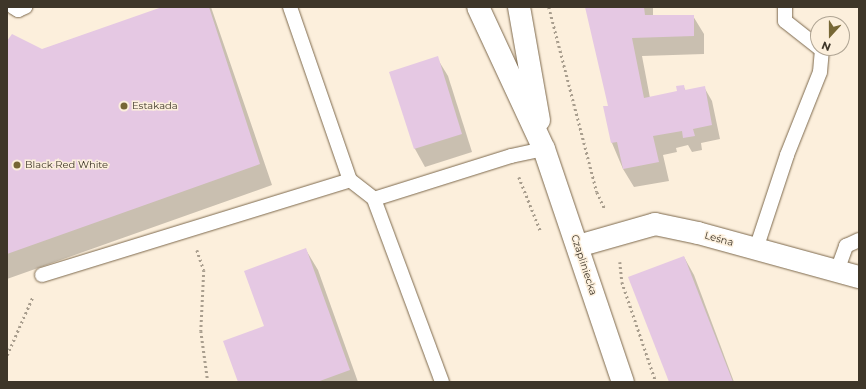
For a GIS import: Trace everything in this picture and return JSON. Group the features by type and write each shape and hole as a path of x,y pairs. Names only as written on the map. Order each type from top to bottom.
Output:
{"street":[{"name":"Czapliniecka","path":"478,7 544,149 623,382"},
{"name":"Czapliniecka","path":"519,7 544,149"},
{"name":"Leśna","path":"578,246 655,224 756,249 859,277"}],"lane":[{"path":"13,7 18,10 25,7"},
{"path":"290,7 350,180 374,199 442,382"},
{"path":"785,7 785,21 810,40"},
{"path":"756,249 787,155 820,72 821,56"},
{"path":"374,199 511,156 544,149"},
{"path":"42,275 350,180"},
{"path":"837,271 846,246 859,240"}],"path":[{"path":"549,7 597,192 607,212"},
{"path":"511,156 544,240"},
{"path":"189,229 204,270 201,330 208,382"},
{"path":"620,254 622,282 656,382"},
{"path":"7,355 42,275"}],"building":[{"name":"Estakada","path":"162,7 209,7 260,164 7,254 7,41 12,34 42,49"},
{"path":"585,7 644,7 645,15 694,15 694,36 632,38 644,98 677,91 676,86 684,85 685,90 705,86 712,125 693,129 695,136 683,138 682,131 653,136 659,162 623,169 617,142 611,143 603,106 608,106"},
{"path":"438,56 462,134 414,149 389,72"},
{"path":"306,248 350,370 317,382 238,382 223,341 264,326 244,271"},
{"path":"684,256 733,382 669,382 628,277"}],"place":[{"name":"Estakada","path":"124,106"},
{"name":"Black Red White","path":"17,165"}]}
